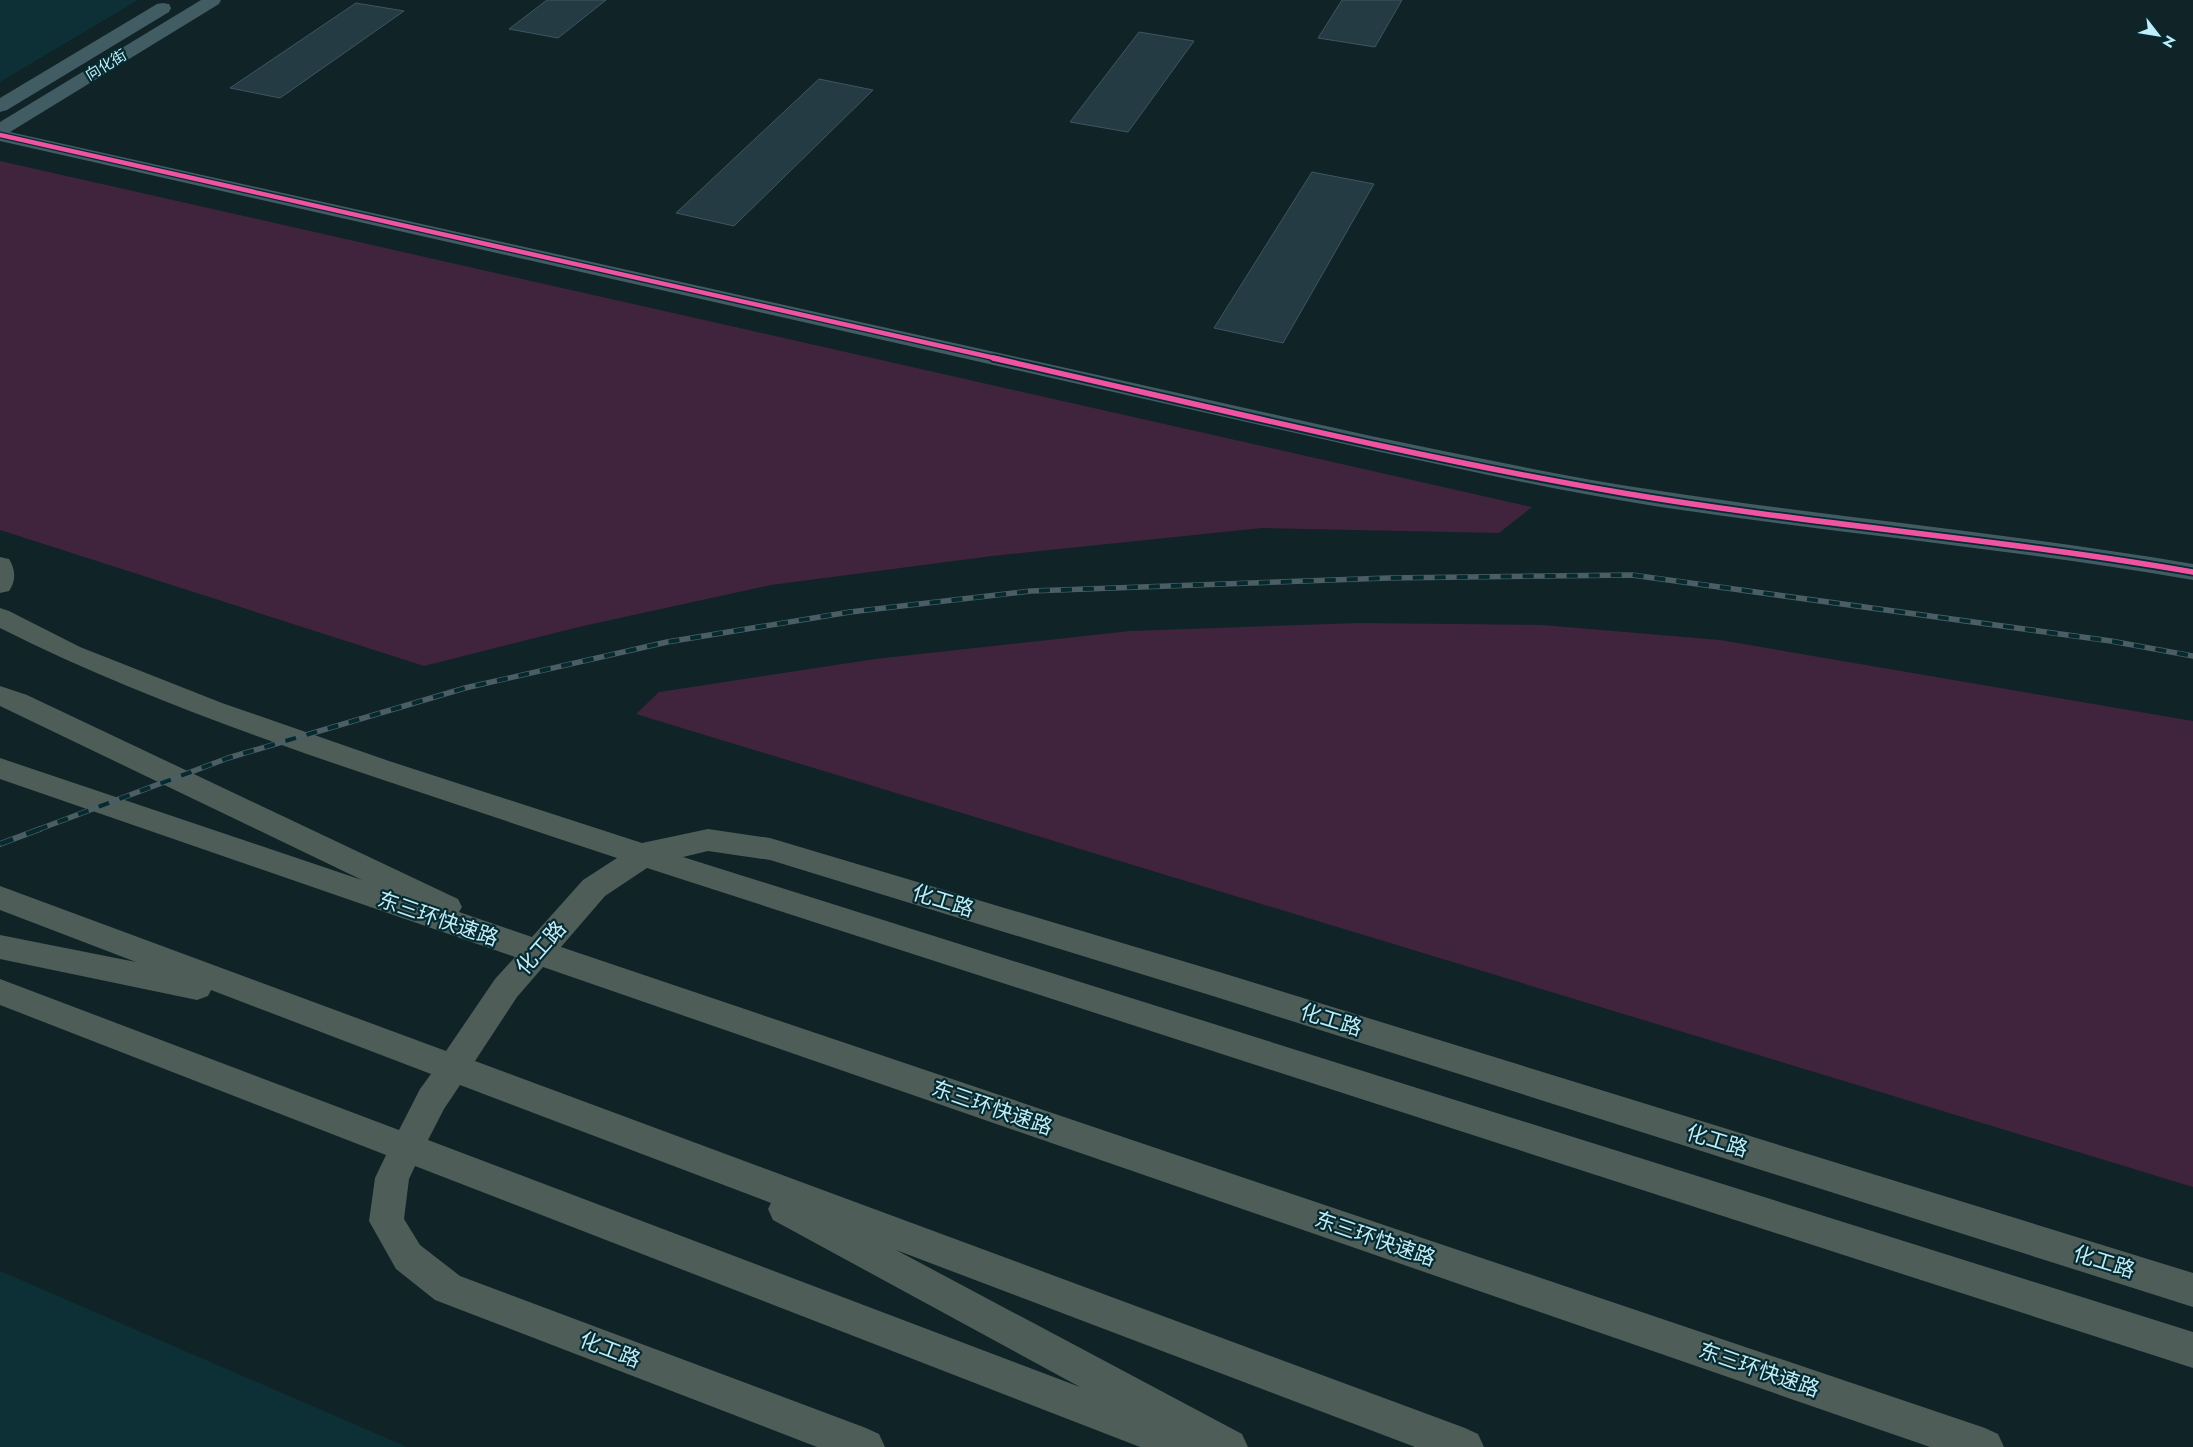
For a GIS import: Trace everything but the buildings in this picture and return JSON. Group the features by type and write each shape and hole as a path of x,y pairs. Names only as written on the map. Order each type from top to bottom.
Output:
{"highway":[{"path":"0,565 2,582 0,585"},
{"path":"0,617 71,653 203,707 379,768 764,895 2193,1350"},
{"path":"0,696 18,702 562,961"},
{"name":"东三环快速路","path":"0,768 1985,1447"},
{"name":"化工路","path":"866,1447 448,1288 408,1257 386,1221 392,1178 432,1099 506,988 594,888 645,854 708,840 779,851 1216,984 2193,1290"},
{"path":"0,898 1464,1447"},
{"path":"0,947 278,1003"},
{"path":"0,992 1189,1447"},
{"path":"692,1158 1229,1447"}],"street":[{"name":"向化街","path":"0,106 177,0"},
{"name":"向化街","path":"0,130 213,0"},
{"path":"0,135 1361,441 1531,475 1654,498 2015,543 2193,572"}],"shaded area":[{"path":"0,0 138,0 0,82"},
{"path":"0,161 1532,507 1499,533 1262,528 992,556 771,585 583,626 424,666 0,530"},
{"path":"1359,623 1542,625 1720,640 2193,721 2193,1187 636,714 659,692 875,659 1130,631"},
{"path":"0,1271 407,1447 0,1447"}],"railway":[{"path":"37,830 228,758 465,688 667,642 850,612 1031,591 1388,578 1632,575 2111,641 2193,656"},
{"path":"0,844 40,829"}],"cycle path":[{"path":"0,135 1371,443 1512,472 1583,486 1721,508 2058,550 2193,572"}]}
